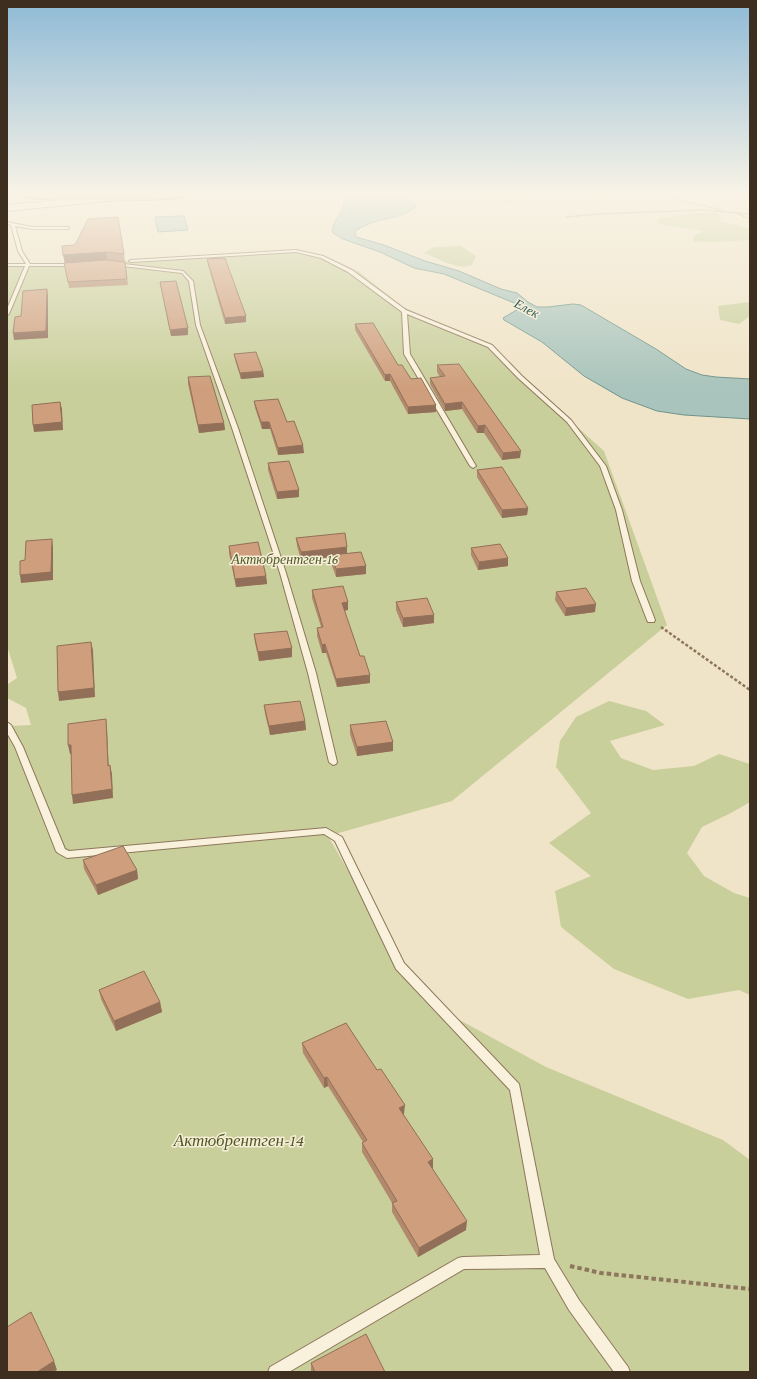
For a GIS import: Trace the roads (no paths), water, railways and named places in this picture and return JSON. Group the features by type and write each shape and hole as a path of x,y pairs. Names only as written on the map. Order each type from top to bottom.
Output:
{"lane":[{"path":"25,258 28,264"},
{"path":"180,258 107,263 183,272 191,281 198,325 235,428 283,573 312,673 333,762"},
{"path":"325,258 350,271 404,311 490,346 520,377 569,421 603,466 619,510 636,581 651,620"},
{"path":"7,314 28,264"},
{"path":"7,265 28,264 63,266 85,264"},
{"path":"404,311 407,354 473,466"},
{"path":"7,725 20,747 61,851 67,855 326,831 339,839 400,966 515,1088 548,1261 574,1306 623,1372"},
{"path":"275,1372 463,1263 548,1261"}],"water":[{"name":"Елек","path":"394,258 418,258 459,271 501,289 517,293 537,307 573,304 581,305 656,349 686,369 702,375 750,379 750,419 684,415 657,411 622,398 584,376 542,342 504,320 503,318 520,308 519,305 444,274 414,268"}],"park label":[{"name":"Актюбрентген-16","path":"285,559"},
{"name":"Актюбрентген-14","path":"239,1140"}]}
